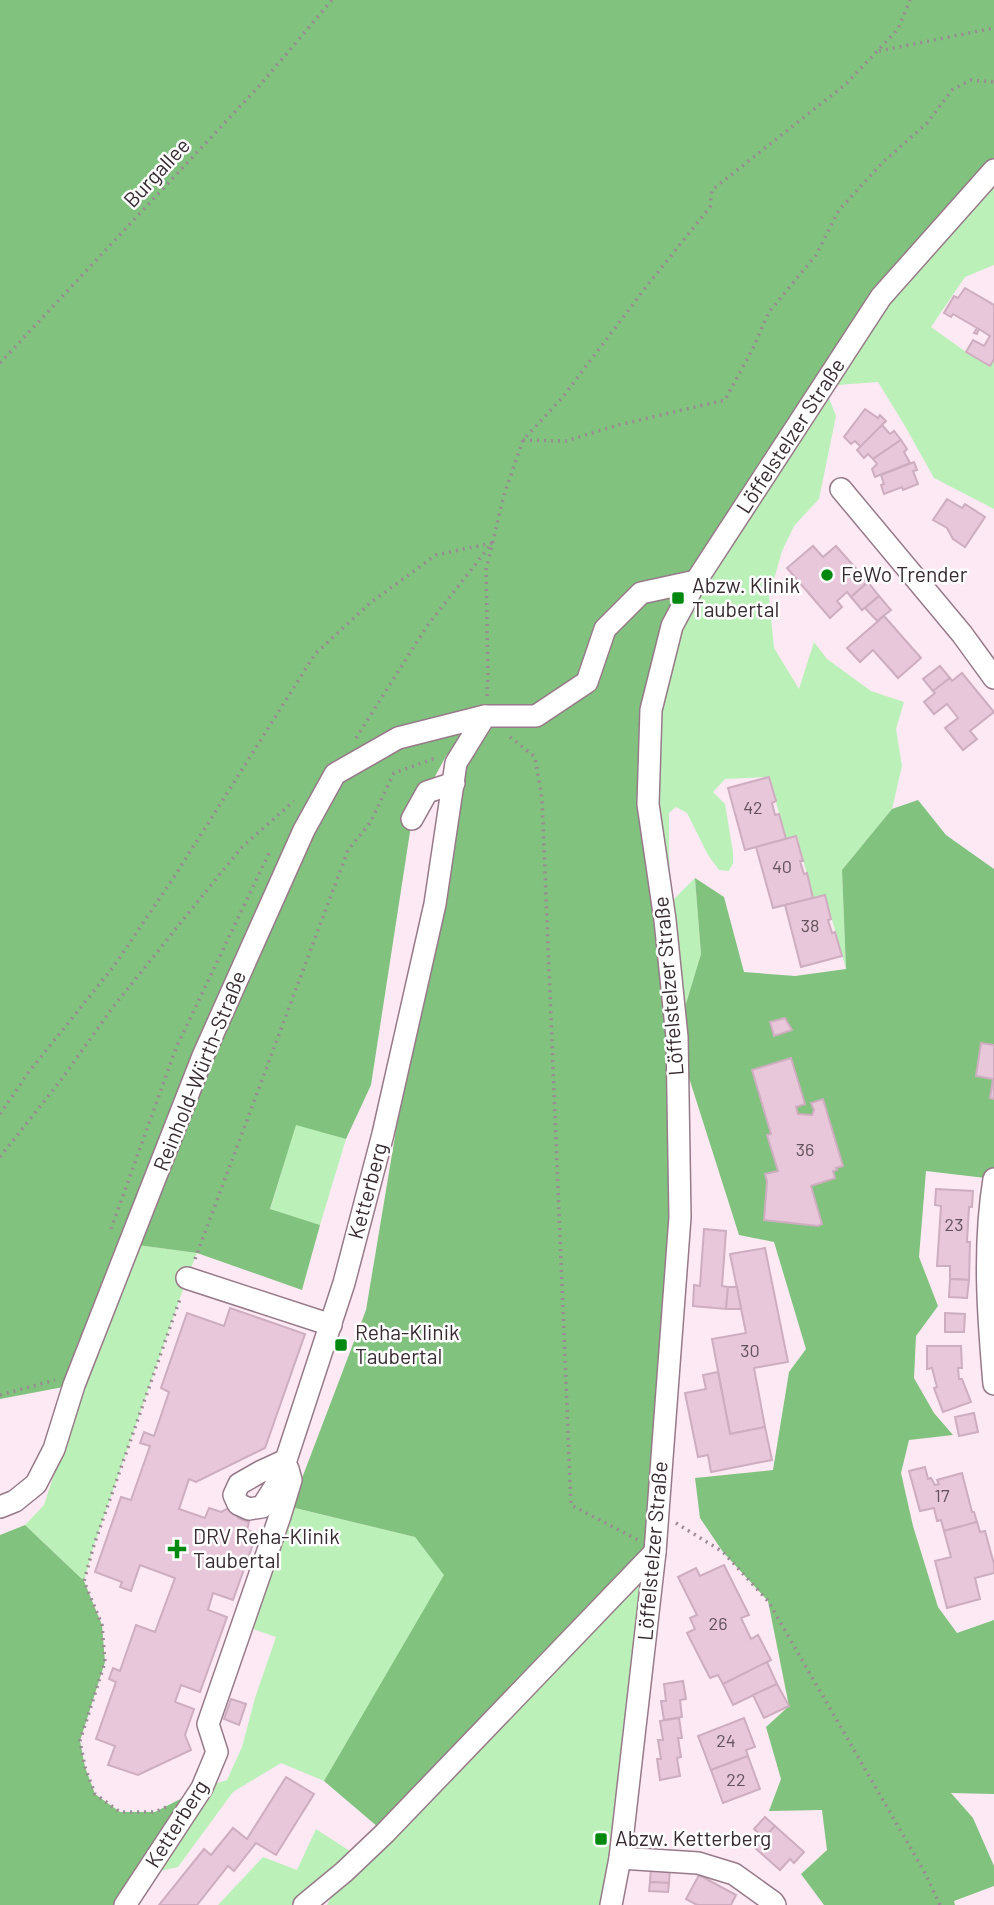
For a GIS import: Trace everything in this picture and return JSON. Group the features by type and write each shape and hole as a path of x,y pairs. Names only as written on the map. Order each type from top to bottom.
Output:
{"street":[{"name":"Löffelstelzer Straße","path":"611,1905 620,1858 655,1550 680,1217 677,1037 665,920 648,803 651,710 672,626 696,582 881,297 994,170"},
{"path":"841,489 962,634 994,678"},
{"path":"485,716 536,716 587,682 605,629 640,593 696,582"},
{"name":"Ketterberg","path":"125,1905 202,1788 217,1752 208,1724 291,1480 286,1460 344,1283 383,1134 435,904 456,763 485,716"},
{"name":"Reinhold-Würth-Straße","path":"0,1507 15,1501 36,1484 54,1449 74,1385 203,1056 304,830 335,774 398,738 485,716"},
{"path":"412,819 426,792 454,783"},
{"path":"994,1179 986,1246 987,1302 994,1384"},
{"path":"187,1278 331,1325"},
{"path":"304,1905 385,1833 655,1550"},
{"path":"620,1858 698,1863 734,1874 775,1905"},
{"path":"327,1905 344,1872"}],"path":[{"name":"Burgallee","path":"0,363 261,84 332,0"},
{"path":"655,1550 571,1505 542,799 535,757 485,716 488,675 486,570 504,495 523,440 562,398 709,206 712,190 846,84 898,29 910,0"},
{"path":"877,51 994,29"},
{"path":"523,440 566,441 618,425 725,400 769,312 816,255 839,210 882,163 927,122 953,90 971,80 994,82"},
{"path":"356,738 427,626 492,542"},
{"path":"0,1114 28,1073 114,965 176,874 315,654 370,603 436,555 492,542"},
{"path":"0,1157 61,1080 113,1007 242,847 294,801 288,813"},
{"path":"107,1240 176,1048 271,850"},
{"path":"0,1395 57,1380"},
{"path":"658,1512 723,1552 768,1601 925,1873 940,1905"}],"green space":[{"path":"0,0 994,0 994,170 881,297 672,626 648,803 677,1034 701,954 695,878 724,897 744,972 795,976 846,969 842,870 892,809 918,800 946,835 994,869 994,1179 926,1171 919,1257 938,1306 916,1336 914,1378 934,1413 953,1435 909,1440 901,1473 913,1526 938,1607 957,1633 994,1620 994,1794 951,1793 973,1818 994,1866 994,1886 954,1901 955,1905 824,1905 801,1874 827,1850 822,1810 769,1811 781,1779 766,1727 789,1706 768,1601 723,1552 700,1518 695,1478 773,1470 789,1372 806,1349 774,1242 739,1235 677,1040 680,1217 655,1552 385,1833 324,1781 444,1575 415,1537 291,1507 366,1310 454,783 482,720 446,756 412,819 371,1085 346,1139 296,1125 270,1209 320,1225 302,1290 197,1253 130,1244 74,1385 0,1399"},
{"path":"994,170 994,265 965,277 931,327 990,366 994,359 994,509 934,478 878,382 824,386 836,416 819,499 794,526 782,551 769,597 774,648 799,689 814,642 827,659 871,691 904,702 896,729 902,766 892,809 842,870 846,969 825,895 813,898 797,836 786,839 769,777 725,779 713,792 725,804 733,852 733,863 729,871 719,870 708,855 687,813 676,807 669,813 672,901 695,878 701,954 677,1037 665,920 648,803 651,710 672,626 696,581 881,297"},
{"path":"296,1124 346,1139 320,1225 270,1210"},
{"path":"130,1244 197,1253 94,1545 84,1581 25,1525 44,1505"},
{"path":"291,1507 415,1537 445,1575 324,1781 281,1763 233,1792 178,1867 146,1874 202,1788 227,1780 242,1747 276,1637 248,1627"},
{"path":"25,1525 84,1581 102,1625 105,1662 80,1741 85,1767 95,1794 120,1812 155,1812 202,1788 125,1905 0,1905 0,1535"},
{"path":"655,1552 611,1905 327,1905 343,1874 304,1905 218,1905 263,1857 297,1870 316,1829 359,1857"}],"building":[{"path":"965,288 994,305 994,359 990,366 966,352 973,340 984,346 990,336 979,329 977,334 974,333 977,328 953,314 951,317 944,313 954,296 958,298"},
{"path":"865,409 878,418 880,415 886,421 861,447 855,441 851,444 844,437"},
{"path":"882,425 890,434 894,431 901,440 873,459 868,454 864,458 857,450"},
{"path":"901,440 907,449 904,452 910,463 875,477 872,469 877,464 873,459"},
{"path":"914,462 917,470 913,471 918,484 884,494 881,475"},
{"path":"947,499 962,508 965,504 985,517 965,547 953,539 947,528 933,520"},
{"name":"FeWo Trender","path":"813,546 823,557 836,546 868,582 851,597 847,592 837,601 842,607 830,618 787,568"},
{"path":"868,582 879,596 862,610 851,597"},
{"path":"879,596 891,610 877,621 865,608"},
{"path":"884,616 921,658 898,678 873,650 860,662 847,648"},
{"path":"940,666 950,678 933,691 923,679"},
{"path":"962,673 994,712 970,731 977,739 963,750 945,728 958,718 947,704 934,714 924,702 950,678 952,681"},
{"path":"769,777 776,801 772,803 775,815 779,814 786,839 745,850 728,788"},
{"path":"796,836 803,861 800,861 804,874 807,873 813,898 773,908 756,847"},
{"path":"825,895 831,919 828,920 832,933 835,932 842,956 801,967 785,905"},
{"path":"785,1018 792,1030 774,1036 770,1022"},
{"path":"981,1043 994,1045 994,1099 990,1098 993,1079 976,1076"},
{"path":"791,1058 805,1104 796,1107 798,1114 812,1115 814,1110 811,1103 823,1099 843,1166 833,1171 835,1178 811,1186 822,1224 818,1226 764,1220 767,1182 765,1174 778,1171 767,1135 771,1134 752,1070"},
{"path":"936,1189 973,1191 972,1207 969,1207 967,1242 970,1242 969,1280 950,1279 950,1266 937,1266 941,1206 935,1205"},
{"path":"704,1229 726,1231 722,1286 728,1287 726,1309 693,1306 694,1285 700,1286"},
{"path":"765,1248 788,1362 754,1368 765,1427 730,1434 712,1339 746,1333 730,1254"},
{"path":"950,1279 969,1280 967,1298 949,1297"},
{"path":"728,1287 737,1287 741,1309 726,1309"},
{"name":"DRV Reha-Klinik Taubertal","path":"230,1308 305,1334 265,1448 196,1482 189,1479 179,1509 205,1518 209,1508 221,1512 233,1506 238,1518 249,1522 247,1530 257,1533 233,1600 213,1593 208,1610 227,1617 200,1692 181,1685 175,1702 194,1709 185,1735 191,1750 138,1775 108,1765 115,1746 96,1739 116,1682 109,1679 113,1668 120,1671 136,1625 155,1632 175,1578 140,1565 131,1591 120,1587 122,1582 95,1572 121,1497 131,1500 150,1446 140,1443 144,1432 154,1436 169,1392 161,1388 187,1313 224,1326"},
{"path":"945,1313 965,1314 964,1332 945,1332"},
{"path":"927,1346 961,1346 962,1368 958,1368 959,1379 962,1379 971,1402 943,1412 934,1388 937,1387 932,1368 927,1369"},
{"path":"718,1372 730,1434 765,1427 772,1460 711,1472 708,1455 698,1457 685,1393 706,1389 703,1375"},
{"path":"974,1413 978,1432 959,1436 955,1417"},
{"path":"925,1467 928,1479 931,1478 935,1485 939,1484 937,1480 962,1473 977,1522 944,1531 941,1520 937,1521 934,1508 920,1511 909,1471"},
{"path":"977,1522 980,1532 985,1531 994,1573 975,1578 980,1599 947,1608 935,1561 951,1557 944,1531"},
{"path":"724,1565 749,1615 741,1618 751,1639 758,1635 771,1660 723,1684 718,1675 710,1678 687,1633 695,1629 690,1618 697,1615 678,1577 696,1568 700,1576"},
{"path":"767,1662 777,1684 733,1705 723,1684"},
{"path":"683,1681 686,1699 680,1700 682,1717 664,1720 661,1701 666,1701 664,1684"},
{"path":"777,1684 789,1706 764,1718 753,1695"},
{"path":"231,1699 246,1704 239,1725 224,1719"},
{"path":"679,1718 682,1738 678,1738 681,1757 677,1758 680,1776 660,1780 658,1740 663,1740 660,1721"},
{"path":"744,1718 755,1747 746,1750 748,1756 711,1770 698,1736"},
{"path":"748,1756 760,1789 723,1803 711,1770"},
{"path":"286,1777 314,1794 276,1855 256,1843 234,1871 228,1866 197,1905 159,1905 204,1849 211,1855 233,1828 247,1839"},
{"path":"765,1817 775,1826 764,1838 754,1829"},
{"path":"775,1826 804,1852 794,1863 790,1859 780,1870 755,1848"},
{"path":"651,1867 670,1868 669,1883 650,1882"},
{"path":"699,1875 736,1895 731,1905 697,1905 686,1899"},
{"path":"650,1882 669,1883 668,1892 649,1891"}],"place":[{"name":"FeWo Trender","path":"827,575"},
{"name":"Abzw. Klinik Taubertal","path":"678,598"},
{"name":"Reha-Klinik Taubertal","path":"341,1345"},
{"name":"DRV Reha-Klinik Taubertal","path":"177,1549"},
{"name":"Abzw. Ketterberg","path":"601,1839"}]}
